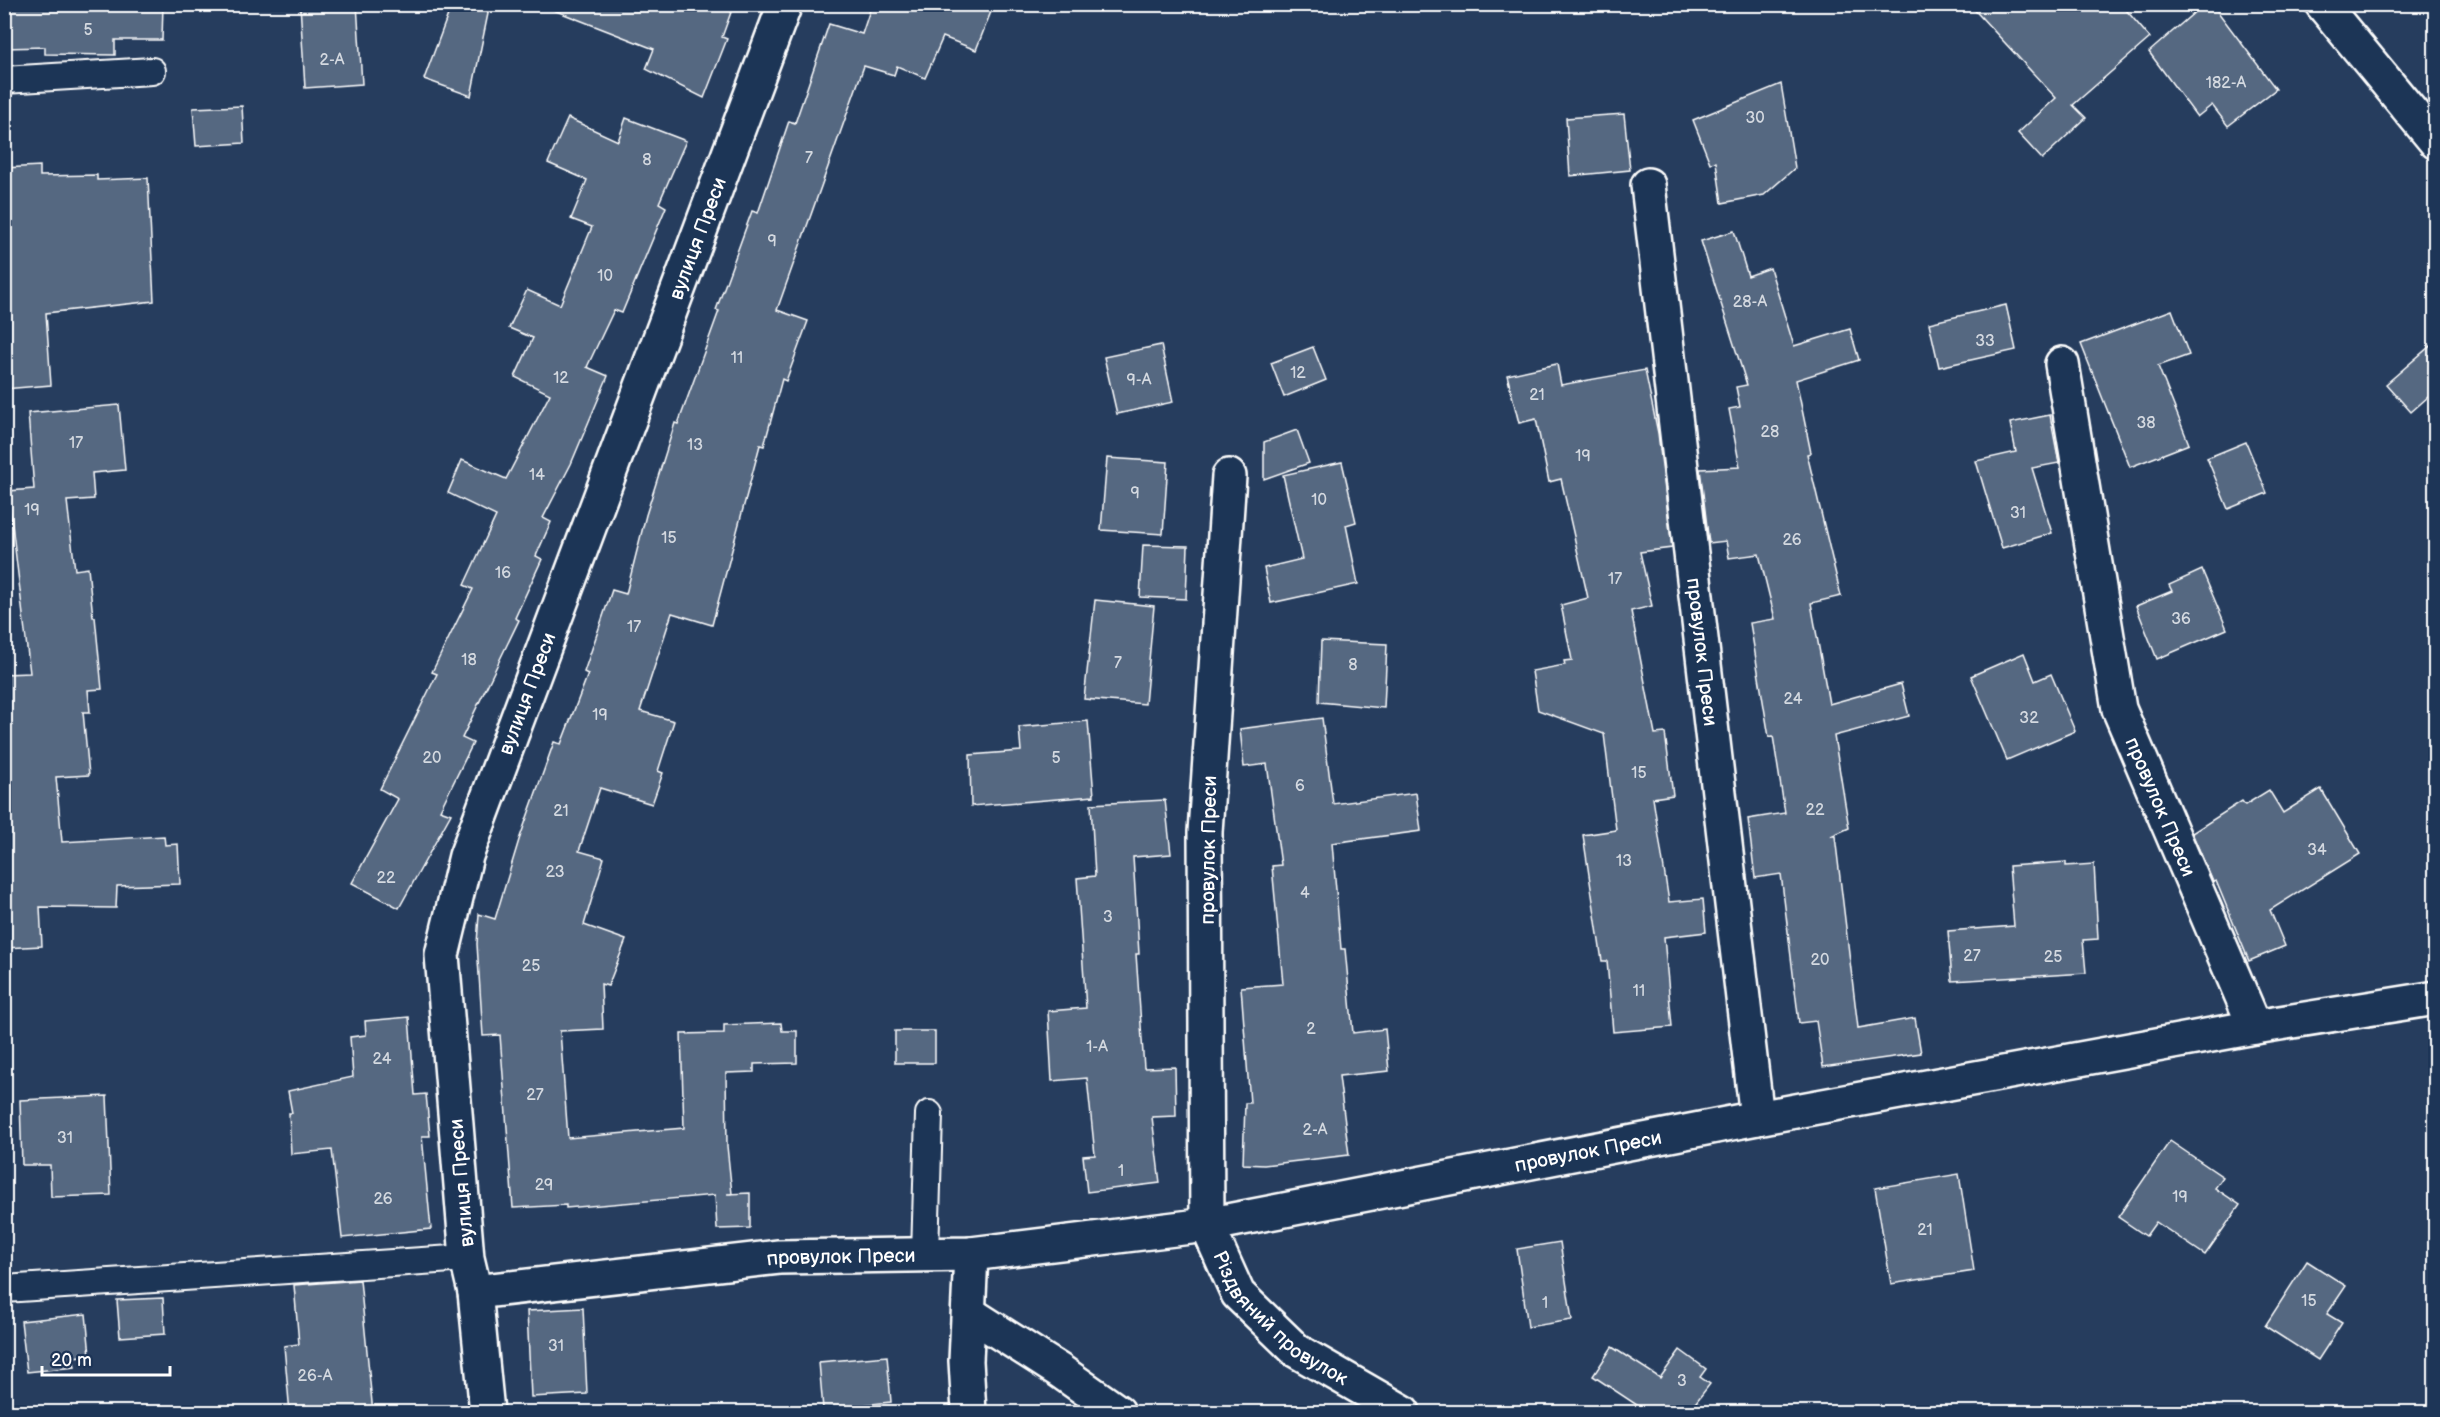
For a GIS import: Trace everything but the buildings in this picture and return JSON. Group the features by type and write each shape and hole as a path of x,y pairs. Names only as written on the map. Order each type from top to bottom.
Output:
{"street":[{"name":"вулиця Преси","path":"487,1413 475,1292 467,1258 442,955 466,856 785,4"},
{"path":"2322,4 2436,142"},
{"name":"провулок Преси","path":"1648,185 1757,1118"},
{"name":"провулок Преси","path":"2062,364 2119,709 2255,1027"},
{"name":"провулок Преси","path":"1207,1224 1205,832 1228,476"},
{"name":"провулок Преси","path":"475,1292 779,1257 971,1254 1207,1224 1757,1118 2255,1027 2436,998"},
{"name":"Різдвяний провулок","path":"1207,1224 1238,1294 1297,1351 1402,1413"},
{"path":"969,1413 966,1361 971,1254"},
{"path":"969,1313 1060,1371 1118,1413"}],"lane":[{"path":"4,80 152,71"},
{"path":"925,1255 929,1114"},
{"path":"4,1289 467,1258"}]}
